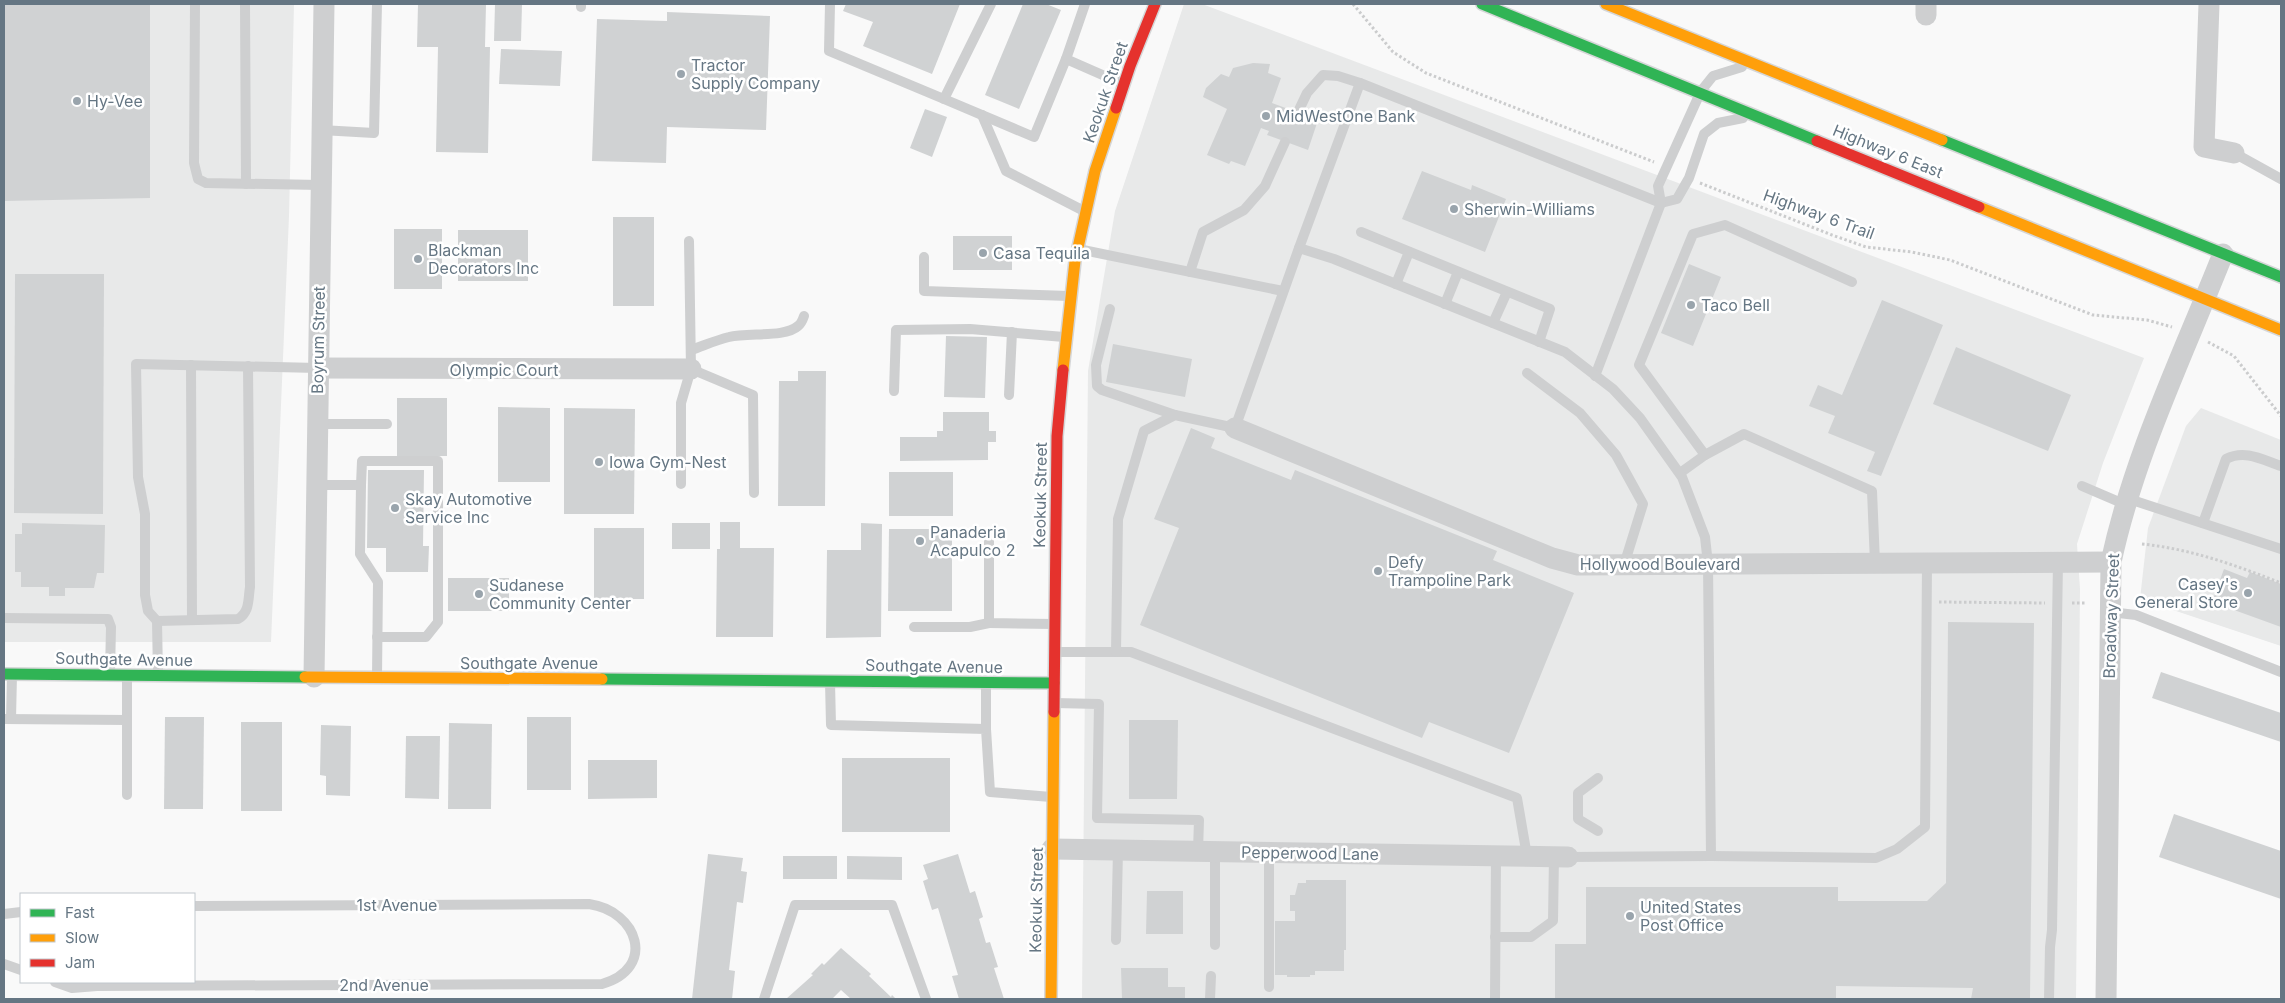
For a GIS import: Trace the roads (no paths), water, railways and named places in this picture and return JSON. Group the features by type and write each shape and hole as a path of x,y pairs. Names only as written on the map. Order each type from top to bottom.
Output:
{"street":[{"name":"Boyrum Street","path":"314,677 324,4"},
{"name":"Keokuk Street","path":"1051,999 1057,436 1065,337 1078,248 1095,171 1124,85 1155,4"},
{"name":"Highway 6 East","path":"1482,4 1701,91 2281,330"},
{"name":"Highway 6 East","path":"1606,4 2281,278"},
{"path":"2209,4 2204,147 2234,153"},
{"name":"Broadway Street","path":"2106,999 2111,562 2125,501 2223,254"},
{"name":"Olympic Court","path":"318,368 691,360"},
{"name":"Hollywood Boulevard","path":"1235,428 1552,558 1578,565 2111,562"},
{"name":"Southgate Avenue","path":"8,674 1054,683"},
{"name":"Pepperwood Lane","path":"1052,849 1561,856"}],"lane":[{"path":"196,4 195,172 198,179 206,183 320,185"},
{"path":"245,4 246,184"},
{"path":"321,130 374,133 377,4"},
{"path":"830,4 829,51 1034,137 1066,59 1085,4"},
{"path":"944,98 991,4"},
{"path":"1066,59 1124,85"},
{"path":"1595,376 1661,203 1658,186 1701,91 1713,76 1756,64"},
{"path":"1298,112 1307,93 1323,75 1338,76 1360,83 1661,203 1677,199 1688,178 1704,134 1718,123 1733,119 1764,117"},
{"path":"1110,309 1096,364 1097,386 1102,390 1176,415 1235,428 1283,291 1360,83"},
{"path":"982,115 1006,171 1086,212"},
{"path":"1190,272 1203,232 1244,210 1265,186 1285,142"},
{"path":"2234,153 2281,179"},
{"path":"1705,455 1639,365 1693,234 1725,225 1852,282"},
{"path":"1361,232 1550,309 1539,342"},
{"path":"681,484 681,403 691,360 689,240"},
{"path":"1078,248 1283,291"},
{"path":"1299,248 1334,259 1565,352 1613,389 1640,418 1680,473 1705,538 1708,564 1711,856"},
{"path":"1396,284 1409,252"},
{"path":"924,257 924,292 1070,296"},
{"path":"1445,304 1458,272"},
{"path":"1493,323 1507,292"},
{"path":"691,360 728,337 750,333 779,334 790,331 799,326 804,316"},
{"path":"894,391 896,330 970,329 1065,337"},
{"path":"1009,394 1012,332"},
{"path":"691,360 753,395 754,493"},
{"path":"158,675 157,621 148,611 145,595 146,514 138,477 136,364 318,368"},
{"path":"192,366 192,620"},
{"path":"157,621 238,619 243,616 247,609 250,586 248,366"},
{"path":"1527,373 1586,420 1616,455 1643,504 1624,565"},
{"path":"1116,652 1118,520 1144,431 1176,415"},
{"path":"317,424 387,424"},
{"path":"1680,473 1705,455 1744,434 1872,491 1875,563"},
{"path":"2203,523 2226,459 2244,453 2281,466"},
{"path":"377,637 426,637 438,622 438,461 362,461 360,554 378,582 377,637 377,678"},
{"path":"316,485 361,485"},
{"path":"2082,486 2281,549"},
{"path":"989,533 989,623"},
{"path":"2049,999 2052,930 2058,562"},
{"path":"1496,937 1531,937 1553,921 1561,856 1876,858 1897,849 1925,827 1927,563"},
{"path":"2110,612 2136,615 2281,672"},
{"path":"4,618 108,619 111,627 110,675"},
{"path":"914,627 970,627 989,623 1055,624"},
{"path":"1055,652 1131,652 1517,798 1526,856"},
{"path":"8,674 7,719 127,720"},
{"path":"127,675 127,795"},
{"path":"830,681 832,725 986,728"},
{"path":"986,683 986,728 990,792 1053,798"},
{"path":"1054,703 1099,704 1097,818 1199,820 1207,851 1215,946"},
{"path":"1598,778 1578,793 1578,819 1598,831"},
{"path":"1116,940 1118,850"},
{"path":"1269,852 1269,987"},
{"path":"1496,856 1496,999"},
{"path":"764,999 795,905 892,905 926,999"},
{"name":"1st Avenue","path":"195,906 600,906"},
{"name":"2nd Avenue","path":"58,983 72,988 97,986 602,984 615,980 626,972 633,961 636,948 633,934 625,921 614,912 600,906"},
{"path":"4,914 20,912"},
{"path":"4,964 20,970"},
{"path":"1210,999 1211,976"}],"place":[{"name":"Tractor Supply Company","path":"681,74"},
{"name":"Hy-Vee","path":"77,101"},
{"name":"MidWestOne Bank","path":"1266,116"},
{"name":"Sherwin-Williams","path":"1454,209"},
{"name":"Casa Tequila","path":"983,253"},
{"name":"Blackman Decorators Inc","path":"418,259"},
{"name":"Taco Bell","path":"1691,305"},
{"name":"Iowa Gym-Nest","path":"599,462"},
{"name":"Skay Automotive Service Inc","path":"395,508"},
{"name":"Panaderia Acapulco 2","path":"920,541"},
{"name":"Defy Trampoline Park","path":"1378,571"},
{"name":"Casey's General Store","path":"2248,593"},
{"name":"Sudanese Community Center","path":"479,594"},
{"name":"United States Post Office","path":"1630,916"}]}
